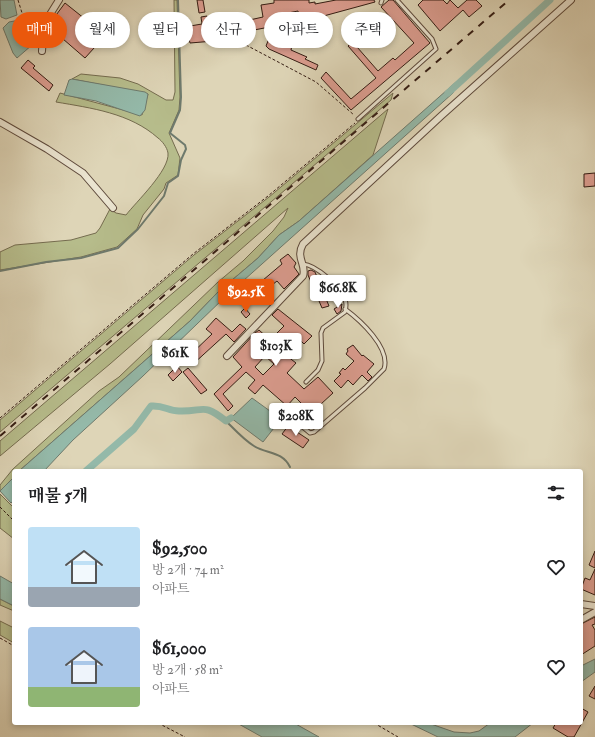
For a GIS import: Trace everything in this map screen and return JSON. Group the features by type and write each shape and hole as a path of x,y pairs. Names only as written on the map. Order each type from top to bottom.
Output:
{"street":[{"path":"43,49 44,24 59,0"},
{"path":"227,356 303,276 304,273 300,253 301,248 310,238 441,116 571,0"},
{"path":"0,122 47,149 83,173 113,208"},
{"path":"583,604 595,606"},
{"path":"583,619 595,612"}],"lane":[{"path":"358,119 436,49 432,39 397,0"},
{"path":"301,263 308,264 318,270 346,301 345,309 342,315 328,323 323,328 321,333 322,361 318,370 306,382"},
{"path":"293,419 304,429 314,432 365,388 384,369 385,358 370,331 345,309"}],"path":[{"path":"18,0 27,29 34,41 43,49"},
{"path":"0,418 193,254 268,196 358,119 316,82 252,48"},
{"path":"0,507 12,519"},
{"path":"0,638 12,645"},
{"path":"162,725 184,737"},
{"path":"377,725 398,737"}],"shaded area":[{"path":"0,0 14,0 16,12 12,12 12,17 6,19 1,17"},
{"path":"174,0 177,0 177,12 174,12"},
{"path":"12,21 12,48 29,48 17,58 13,53 3,28 9,22"},
{"path":"175,48 178,48 179,110 169,133 180,158 178,175 166,183 164,189 143,215 137,229 117,247 81,257 0,270 0,252 15,245 71,240 96,233 110,209 116,213 126,215 152,186 164,168 167,160 167,149 160,139 147,130 123,117 110,113 56,102 60,93 142,115 148,94 72,79 81,74 120,78 138,84 166,100 173,100 175,92"},
{"path":"72,79 145,92 148,94 145,110 140,116 96,101 64,95 69,80"},
{"path":"456,82 453,93 224,298 143,376 73,440 46,469 21,469 190,321 218,292 258,258 279,235 299,221"},
{"path":"393,93 391,100 0,432 0,420 194,255 269,197"},
{"path":"388,109 373,155 299,221 279,235 258,258 218,292 190,321 21,469 13,469 99,391 119,377 218,282 243,261 273,231 284,217 288,208 110,364 0,456 0,441"},
{"path":"252,398 281,419 263,442 231,418"},
{"path":"12,470 12,479 0,491 0,485"},
{"path":"12,479 11,503 0,491"},
{"path":"0,494 12,506 12,537 0,528"},
{"path":"0,576 12,583 12,605 0,599"},
{"path":"0,599 12,605 12,610 0,605"},
{"path":"0,621 12,627 12,642 0,635"},
{"path":"595,659 595,672 583,681 583,665"},
{"path":"241,725 298,725 319,737 262,737"},
{"path":"413,725 434,725 454,732 470,733 479,731 487,725 530,725 515,737 438,737"}],"building":[{"path":"197,0 203,0 205,12 199,13"},
{"path":"274,0 309,0 309,3 315,2 315,4 336,0 374,0 375,2 333,13 333,12 298,11 264,12 264,28 256,30 256,19 263,17 261,5 274,3"},
{"path":"389,0 393,0 430,43 351,110 321,78 326,72 351,99 376,78 350,48 358,48 378,71 393,58 395,60 414,43 396,23 396,12 386,12 381,7"},
{"path":"423,0 443,0 447,4 450,0 458,8 467,0 476,0 482,6 469,17 463,10 440,31 418,5"},
{"path":"65,3 76,12 75,12 75,48 94,48 85,58 67,42 67,12 58,12"},
{"path":"201,24 201,42 193,43 193,26"},
{"path":"268,48 291,48 291,50 307,57 305,59 318,65 316,70"},
{"path":"28,60 35,66 33,68 53,85 49,91 21,68"},
{"path":"595,173 595,186 584,187 584,174"},
{"path":"288,254 296,263 294,267 299,274 284,289 277,281 262,293 256,286 282,264 280,260"},
{"path":"311,270 315,272 329,306 322,308 308,275 308,271"},
{"path":"342,304 341,311 337,314 334,309"},
{"path":"245,308 250,314 246,318 241,312"},
{"path":"278,309 312,336 304,344 301,341 287,356 296,363 287,373 304,389 318,377 333,393 309,415 301,407 303,405 295,397 287,406 263,385 255,394 248,388 255,380 246,372 223,394 233,406 228,411 214,394 242,367 233,357 255,333 259,330 270,340 284,326 272,315","holes":["265,356 274,364 263,375 255,367"]},
{"path":"216,318 232,332 240,324 246,329 234,342 226,334 192,365 187,358 212,334 206,329"},
{"path":"353,345 362,356 363,355 374,364 367,372 372,377 368,381 362,375 353,385 348,380 341,388 334,381 341,374 339,373 343,368 345,370 354,361 346,354 348,351 347,349"},
{"path":"177,366 182,372 173,381 168,375"},
{"path":"188,368 207,390 201,394 183,372"},
{"path":"288,426 309,440 303,448 282,434"},
{"path":"595,551 595,568 589,565"},
{"path":"595,569 595,595 583,590 585,578 590,580"},
{"path":"595,617 595,624 592,625 595,630 595,646 583,654 583,623"},
{"path":"595,686 595,699 589,696"},
{"path":"583,709 588,712 583,721"},
{"path":"555,725 581,725 574,737 568,737 553,728"}],"waterway":[{"path":"0,271 46,262 81,258 118,248 138,229 164,196 168,183 178,176 181,160 186,149 185,145 170,133 180,110 181,97 178,0"},
{"path":"448,93 550,0"},
{"path":"88,469 134,429 151,406 159,406 179,411 203,409 218,415 226,421 231,418"},
{"path":"226,421 250,444 259,449 279,455 290,467"}],"railway":[{"path":"0,436 509,0"}]}
